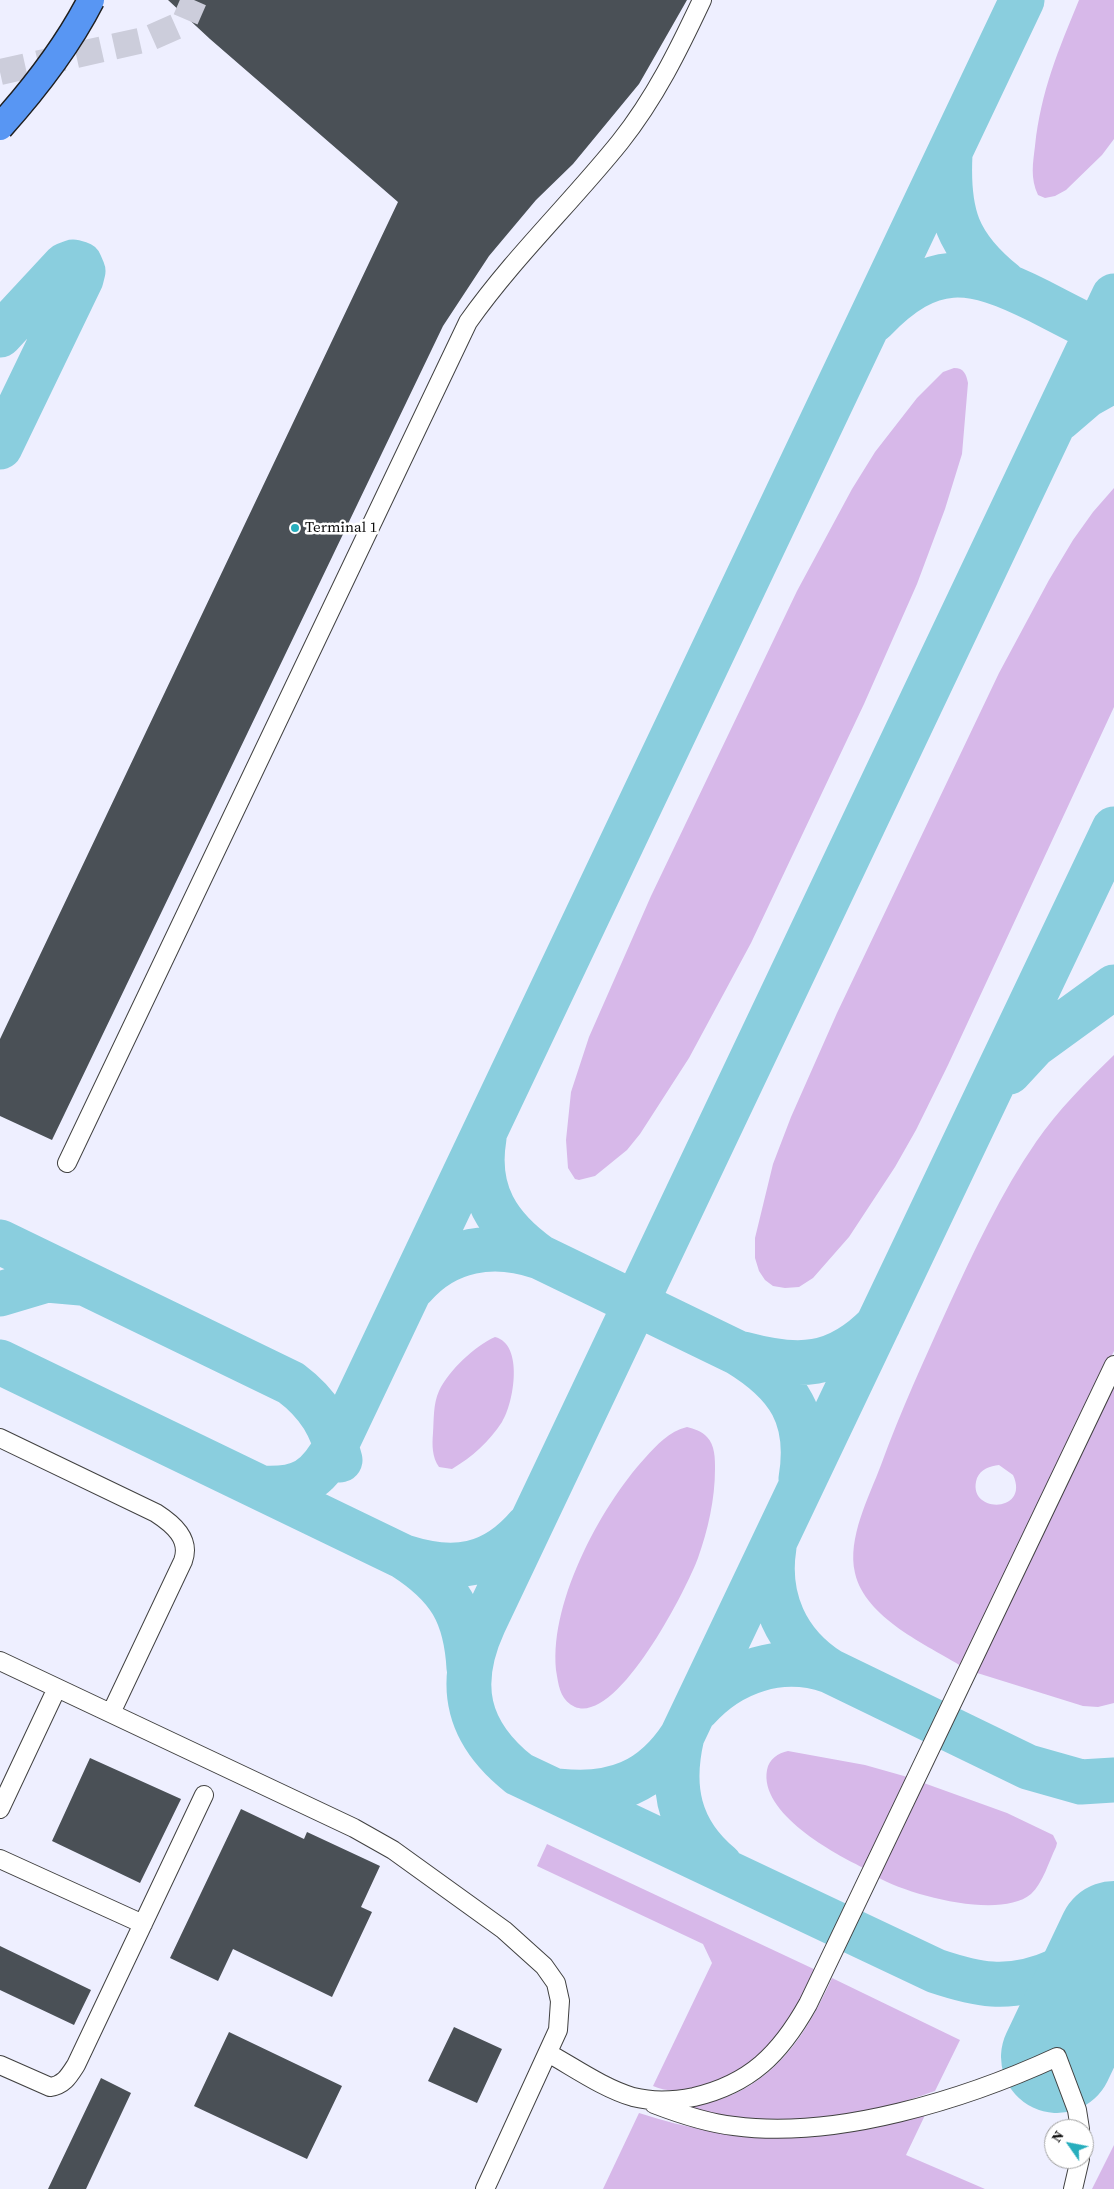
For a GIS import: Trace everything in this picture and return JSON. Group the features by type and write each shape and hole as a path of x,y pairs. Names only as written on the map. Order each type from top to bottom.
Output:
{"highway":[{"path":"0,127 70,38 91,0"}],"lane":[{"path":"67,1163 468,322 513,263 575,195 635,122 666,73 702,0"},
{"path":"638,2098 663,2101 683,2099 720,2090 763,2064 779,2049 794,2028 1114,1365"},
{"path":"0,1438 156,1513 177,1530 186,1545 183,1561 111,1713"},
{"path":"0,1660 354,1828 393,1850 504,1930 544,1966 556,1983 560,2017 558,2030 485,2189"},
{"path":"0,1809 57,1688"},
{"path":"0,2065 50,2087 63,2083 68,2078 76,2065 204,1795"},
{"path":"0,1859 143,1924"},
{"path":"548,2053 610,2087 699,2120 734,2126 783,2129 825,2126 863,2120 949,2098 1010,2079 1057,2057 1077,2110 1078,2119"},
{"path":"1073,2189 1078,2169"}],"shaded area":[{"path":"1079,0 1114,0 1114,139 1102,155 1066,190 1055,196 1045,198 1038,195 1033,177 1041,107 1051,72"},
{"path":"954,368 964,372 968,383 962,454 945,509 917,584 864,704 751,943 689,1058 640,1134 627,1150 595,1176 579,1180 575,1179 568,1168 566,1140 571,1092 589,1037 651,896 797,591 852,489 875,452 917,398 943,372"},
{"path":"1114,488 1114,707 948,1065 916,1130 895,1167 849,1237 813,1278 799,1287 785,1288 773,1286 765,1280 759,1271 755,1258 755,1238 773,1164 791,1117 837,1013 999,673 1049,580 1073,540 1093,512"},
{"path":"1114,1055 1114,1351 963,1667 899,1629 871,1604 861,1589 855,1573 853,1560 857,1532 865,1504 922,1364 969,1263 1011,1181 1045,1130 1073,1097","holes":["999,1465 1013,1475 1016,1488 1013,1497 1006,1503 997,1505 988,1503 980,1498 976,1490 977,1478 983,1470"]},
{"path":"495,1337 504,1342 510,1351 513,1362 513,1389 506,1413 492,1436 473,1454 452,1469 439,1467 434,1455 433,1442 435,1407 439,1391 449,1375 463,1360 479,1346"},
{"path":"1114,1380 1114,1703 1098,1707 1083,1706 974,1672"},
{"path":"687,1427 695,1429 710,1440 715,1457 712,1503 708,1525 698,1558 665,1624 630,1676 611,1695 592,1707 575,1707 564,1698 560,1690 557,1676 556,1649 560,1620 568,1590 580,1560 594,1531 628,1479 664,1439"},
{"path":"788,1751 865,1765 911,1778 866,1869 836,1853 802,1830 786,1816 775,1802 768,1786 767,1770 774,1757"},
{"path":"921,1782 1007,1813 1053,1835 1057,1843 1056,1847 1042,1878 1031,1894 1017,1901 998,1905 977,1905 954,1902 910,1891 877,1877"},
{"path":"547,1844 818,1971 797,2012 782,2035 757,2058 723,2078 704,2086 686,2090 669,2090 653,2086 712,1963 703,1944 537,1866"},
{"path":"832,1978 960,2040 935,2091 880,2108 834,2117 809,2119 759,2120 711,2113 689,2107 734,2094 767,2073 781,2060 805,2030"},
{"path":"927,2111 906,2155 985,2189 603,2189 639,2113 675,2124 711,2131 747,2136 783,2137 855,2131"},
{"path":"1114,2145 1114,2189 1092,2189"}],"building":[{"name":"Terminal 1","path":"168,0 687,0 639,84 573,164 536,200 489,256 443,326 52,1140 0,1116 0,1039 398,202 210,39"},
{"path":"90,1758 181,1799 140,1883 52,1841"},
{"path":"241,1809 304,1839 307,1832 380,1866 361,1907 372,1912 332,1997 233,1949 218,1981 170,1958"},
{"path":"0,1946 91,1990 74,2025 0,1990"},
{"path":"454,2027 502,2049 477,2103 428,2081"},
{"path":"229,2032 342,2086 307,2159 194,2106"},
{"path":"101,2078 131,2093 86,2189 48,2189"}],"taxiway":[{"path":"262,1488 297,1485 315,1475 336,1445 1022,0"},
{"path":"950,154 951,194 953,211 958,227 975,255 1004,283"},
{"path":"0,335 65,265 73,262 80,264 83,271 81,279 0,447"},
{"path":"874,320 914,287 933,279 952,275 972,276 1014,289 1114,339"},
{"path":"1114,296 484,1623 475,1645 470,1666 469,1687 471,1706 477,1724 487,1741 501,1758 519,1774 936,1971 992,1984 1009,1984 1043,1977 1075,1962 1090,1952 1114,1929"},
{"path":"1059,419 1087,395 1114,380"},
{"path":"559,1791 597,1791 630,1783 658,1765 682,1736 1114,829"},
{"path":"1009,1072 1034,1045 1114,987"},
{"path":"484,1138 483,1175 493,1206 501,1220 512,1233 540,1257"},
{"path":"0,1242 291,1383 309,1399 323,1417 333,1437 340,1460"},
{"path":"413,1287 426,1274 456,1256 488,1249 523,1252 540,1257 738,1353 771,1377 783,1390 792,1405 799,1420 803,1438 801,1479"},
{"path":"0,1294 47,1280 81,1283"},
{"path":"743,1354 781,1362 799,1363 815,1361 847,1350 878,1325"},
{"path":"0,1362 404,1557 433,1579 452,1603 464,1632 469,1668"},
{"path":"404,1557 440,1565 472,1563 487,1558 501,1550 515,1540 528,1526"},
{"path":"774,1547 773,1584 782,1618 802,1647 830,1671"},
{"path":"697,1709 725,1685 758,1669 793,1664 812,1666 830,1671 1028,1767 1081,1782 1114,1780"},
{"path":"682,1736 677,1773 681,1806 686,1822 695,1837 706,1852 720,1865"}],"runway":[{"path":"1057,2057 1114,1937"}],"tunnel":[{"path":"0,72 148,39 184,23 194,0"}],"place":[{"name":"Terminal 1","path":"295,528"}]}
